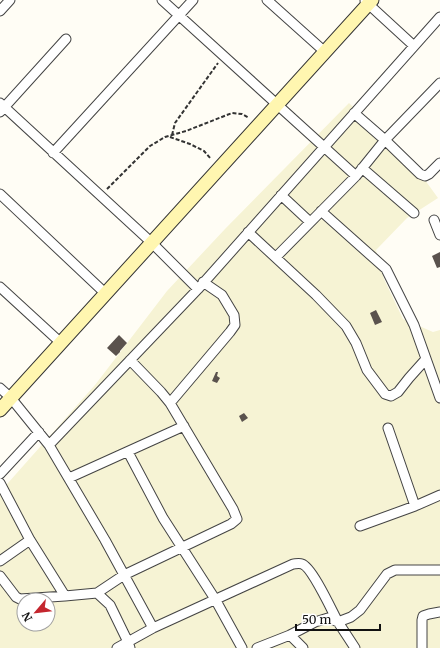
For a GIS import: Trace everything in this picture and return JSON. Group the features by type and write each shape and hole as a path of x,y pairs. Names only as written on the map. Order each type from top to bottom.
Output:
{"street":[{"path":"0,11 10,0"},
{"path":"162,0 356,176"},
{"path":"53,153 193,0"},
{"path":"267,0 325,52"},
{"path":"0,410 278,105 368,1 414,46"},
{"path":"49,445 200,286 440,16"},
{"path":"66,39 2,108 200,286 222,295 234,315 235,324 230,332 170,403"},
{"path":"276,257 356,176 385,140 440,83"},
{"path":"354,113 385,140 420,174 425,176 429,174 440,163"},
{"path":"362,168 414,213"},
{"path":"0,194 106,294"},
{"path":"281,195 310,222"},
{"path":"322,211 386,269 414,325 426,359 436,375 440,398"},
{"path":"434,220 440,235"},
{"path":"248,232 276,257 346,326 356,343 367,370 385,394 392,396 398,392 426,359"},
{"path":"0,287 62,343"},
{"path":"0,576 16,597 20,599 97,593 124,575 231,524 237,519 233,509 170,403 130,360"},
{"path":"0,388 11,398 49,445 105,540 153,628"},
{"path":"68,478 184,426"},
{"path":"388,428 415,506"},
{"path":"0,474 39,432"},
{"path":"128,452 163,518 215,599 242,648"},
{"path":"0,483 30,540 65,596"},
{"path":"360,526 440,498"},
{"path":"0,561 30,540"},
{"path":"117,648 129,645 153,628 292,564 302,564 306,566 313,575 338,622 355,648"},
{"path":"257,648 290,635 315,622 328,618 338,622 351,617 360,610 387,574 395,570 440,570"},
{"path":"97,593 110,605 129,645"},
{"path":"422,648 423,616 440,612"},
{"path":"290,635 303,648"}],"path":[{"path":"172,135 175,123 223,56"},
{"path":"100,196 150,146 165,137 186,131 232,113 242,114 260,125"},
{"path":"168,136 204,151 219,169"}],"shaded area":[{"path":"349,103 417,169 438,198 407,218 376,250 384,279 403,319 433,332 440,330 440,648 0,648 0,492 95,385 167,291 225,229"}],"building":[{"path":"440,252 440,267 437,268 432,256"},
{"path":"376,310 382,322 375,325 370,313"},
{"path":"119,335 127,343 116,356 107,348"},
{"path":"216,372 218,372 217,376 220,378 217,383 212,381"},
{"path":"244,413 248,418 242,422 239,416"}]}
